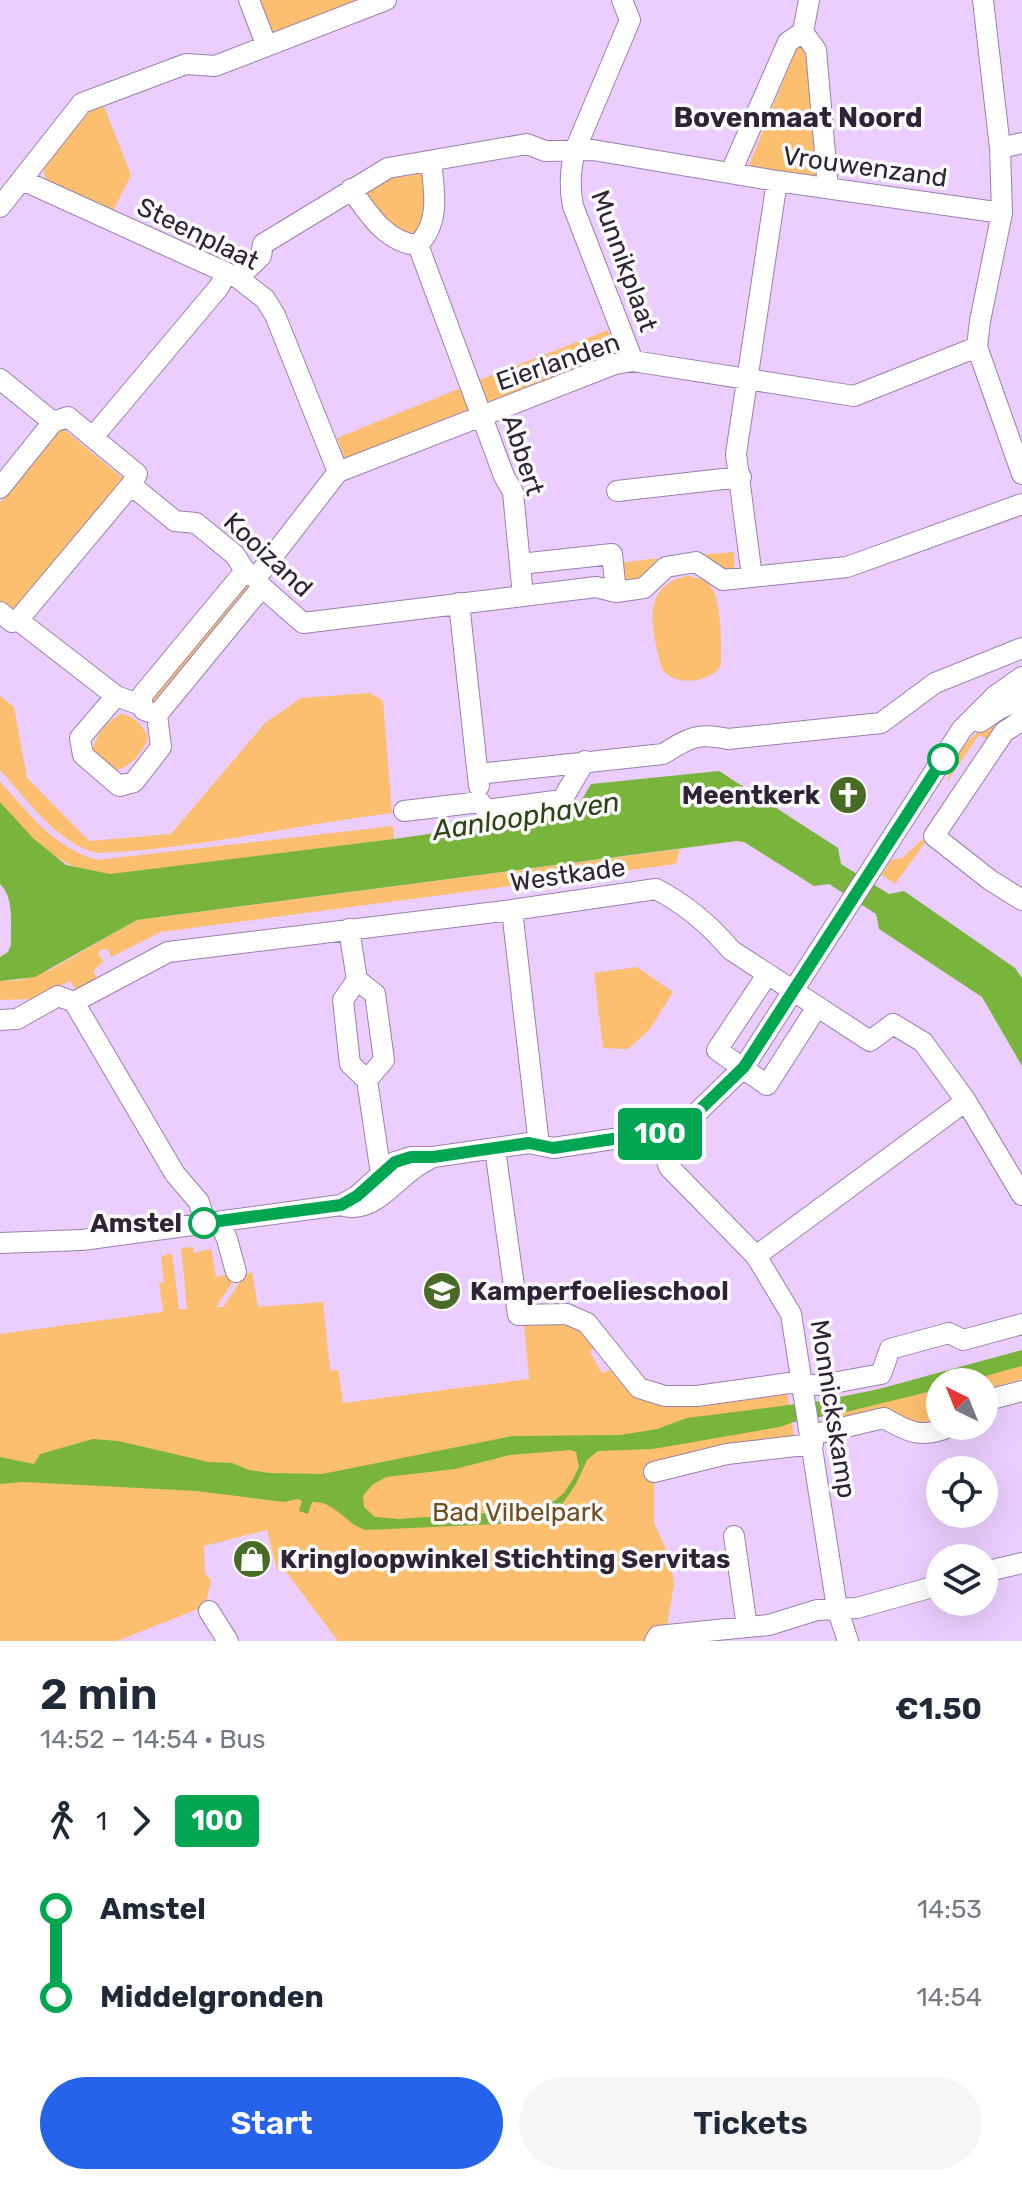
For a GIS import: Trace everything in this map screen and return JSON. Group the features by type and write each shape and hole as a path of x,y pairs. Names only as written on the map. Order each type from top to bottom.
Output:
{"street":[{"path":"249,0 266,44"},
{"path":"8,193 82,103 186,64 215,66 386,0"},
{"name":"Munnikplaat","path":"622,0 630,20 575,150 569,188 573,206 633,361"},
{"path":"731,172 788,42 803,32 809,0"},
{"path":"983,0 1008,207 980,321 977,347 1022,474"},
{"path":"803,32 816,50 828,188"},
{"path":"1000,148 1022,143"},
{"name":"Vrouwenzand","path":"93,437 219,287 261,256 263,244 388,168 527,144 545,151 593,150 777,181 1008,207"},
{"path":"351,189 375,224 408,244 418,245 426,236 436,211 431,161"},
{"path":"777,181 736,454 752,577 847,567 1022,504"},
{"name":"Steenplaat","path":"8,193 232,276 265,299 275,315 338,472"},
{"name":"Abbert","path":"418,245 504,476 513,492 523,596"},
{"name":"Eierlanden","path":"338,472 615,364 633,361 854,396 977,347"},
{"name":"Kooizand","path":"0,379 53,422 68,417 93,437 137,474 131,485 175,521 196,523 235,555 254,579 303,623 596,587 616,592 644,588 666,567 696,562 723,580 752,577"},
{"path":"0,488 53,422"},
{"path":"149,710 338,472"},
{"path":"617,491 741,477"},
{"path":"116,696 80,738 83,755 119,786 134,782 161,747 149,710 116,696 9,616 131,485"},
{"path":"520,564 612,554 616,592"},
{"path":"459,603 480,802 486,810 562,800 585,761"},
{"path":"478,774 663,754 685,739 699,735 728,739 881,723 935,683 1022,648"},
{"path":"0,1243 82,1240 341,1205 347,1208 363,1207 372,1204 386,1181 433,1157 529,1143 553,1148 680,1129 744,1067 972,716 1022,677"},
{"path":"952,745 999,709 1022,699"},
{"path":"1022,720 1004,732 934,836 990,880 1022,900"},
{"path":"404,811 480,802"},
{"name":"Westkade","path":"0,1020 17,1019 58,996 74,1002 168,952 656,889 714,929 731,950 870,1041 893,1024 923,1042 966,1101 1022,1195"},
{"path":"512,910 539,1145"},
{"path":"349,929 357,980 375,994 384,1060 367,1080"},
{"path":"767,975 717,1050 767,1085 817,1007"},
{"path":"357,980 343,1000 350,1064 367,1080 386,1181"},
{"path":"74,1002 175,1174 227,1239 236,1272"},
{"path":"756,1256 966,1101"},
{"name":"Monnickskamp","path":"658,1134 669,1167 756,1256 791,1314 837,1608 848,1641"},
{"path":"495,1149 518,1315 567,1314 587,1323 639,1388 665,1396 697,1396 789,1383 808,1417"},
{"path":"808,1417 822,1385 881,1374 890,1349 949,1333 963,1340 1022,1324"},
{"path":"998,1397 1022,1391"},
{"path":"654,1472 727,1454 808,1417 884,1418 906,1431 926,1434"},
{"path":"734,1536 747,1627"},
{"path":"998,1569 1022,1563"},
{"path":"655,1641 658,1636 769,1625 817,1610 857,1608 926,1589"},
{"path":"209,1611 228,1641"}],"green space":[{"path":"259,0 368,0 272,36"},
{"path":"807,44 822,177 774,173 749,165 797,47"},
{"path":"103,104 131,175 112,213 51,183 44,173 45,165 89,110"},
{"path":"424,173 428,206 416,235 399,235 365,200 366,193 383,180"},
{"path":"608,330 617,353 483,405 474,382"},
{"path":"466,386 474,407 345,459 337,438"},
{"path":"62,428 125,480 13,616 0,605 0,503"},
{"path":"734,552 734,574 723,574 697,555"},
{"path":"658,558 638,582 624,583 622,563"},
{"path":"688,576 709,584 715,594 721,636 721,665 710,676 683,680 667,675 662,669 653,612 662,589 672,581"},
{"path":"245,584 251,589 152,706 149,691"},
{"path":"370,693 383,701 392,813 208,842 97,853 82,848 56,830 0,770 0,696 14,707 27,778 89,841 171,834 265,723 301,698"},
{"path":"1022,705 1022,712 997,725 987,739 979,735 947,782 958,754 966,744 985,727"},
{"path":"121,714 138,723 148,739 134,760 125,767 113,770 93,754 93,748 101,731"},
{"path":"0,782 55,838 82,855 97,860 393,826 394,839 122,874 101,873 67,863 39,843 0,802"},
{"path":"924,838 927,840 895,884 882,875 891,860 902,858"},
{"path":"680,849 676,864 161,932 111,957 108,949 100,950 98,955 104,961 93,971 100,982 79,995 70,981 33,999 0,1000 0,981 20,980 50,970 137,920"},
{"path":"637,967 673,992 650,1029 628,1049 603,1048 594,973"},
{"name":"Bad Vilbelpark","path":"193,1247 194,1253 211,1249 216,1277 231,1274 232,1283 216,1307 223,1307 240,1277 252,1272 258,1307 323,1302 330,1371 338,1370 343,1403 529,1379 524,1323 564,1317 598,1345 590,1352 602,1373 614,1368 629,1385 787,1391 794,1435 654,1472 654,1523 670,1558 674,1584 666,1632 648,1641 338,1641 287,1573 277,1569 267,1530 204,1546 205,1573 211,1581 208,1605 117,1641 0,1641 0,1334 163,1312 159,1283 164,1282 161,1257 172,1253 179,1309 187,1309 181,1248"},
{"path":"1022,1366 1022,1379 998,1386 998,1373"},
{"path":"926,1392 926,1423 908,1428 826,1425 826,1416"}],"shaded area":[{"path":"719,771 838,848 841,864 889,894 904,891 1015,968 1022,978 1022,1066 982,997 879,929 876,914 829,884 814,886 744,842 737,841 137,920 35,977 0,981 0,957 8,952 11,945 11,921 8,897 0,884 0,802 33,838 66,865 110,874 574,813 591,784"},
{"path":"1022,1350 1022,1366 998,1373 998,1368 956,1368"},
{"path":"926,1376 926,1392 846,1412 653,1449 598,1451 587,1460 576,1484 556,1513 546,1519 522,1523 366,1530 320,1502 312,1502 308,1514 299,1511 302,1501 298,1499 284,1502 197,1491 23,1482 0,1484 0,1457 34,1464 40,1454 93,1439 118,1441 209,1462 232,1463 249,1470 322,1474 512,1436 620,1435 657,1429 687,1418 820,1401","holes":["571,1450 576,1452 579,1467 564,1493 544,1509 398,1519 375,1517 364,1507 363,1496 372,1485 386,1477 455,1469 510,1455"]}],"bus line":[{"name":"100","path":"204,1223 341,1205 357,1196 395,1162 411,1157 433,1157 529,1143 553,1148 680,1129 744,1067 943,759"}],"place":[{"name":"Meentkerk","path":"848,795"},
{"name":"Amstel","path":"204,1223"},
{"name":"Kamperfoelieschool","path":"442,1291"},
{"name":"Kringloopwinkel Stichting Servitas","path":"252,1559"}],"district":[{"name":"Bovenmaat Noord","path":"798,117"}],"water label":[{"name":"Aanloophaven","path":"526,816"}]}
